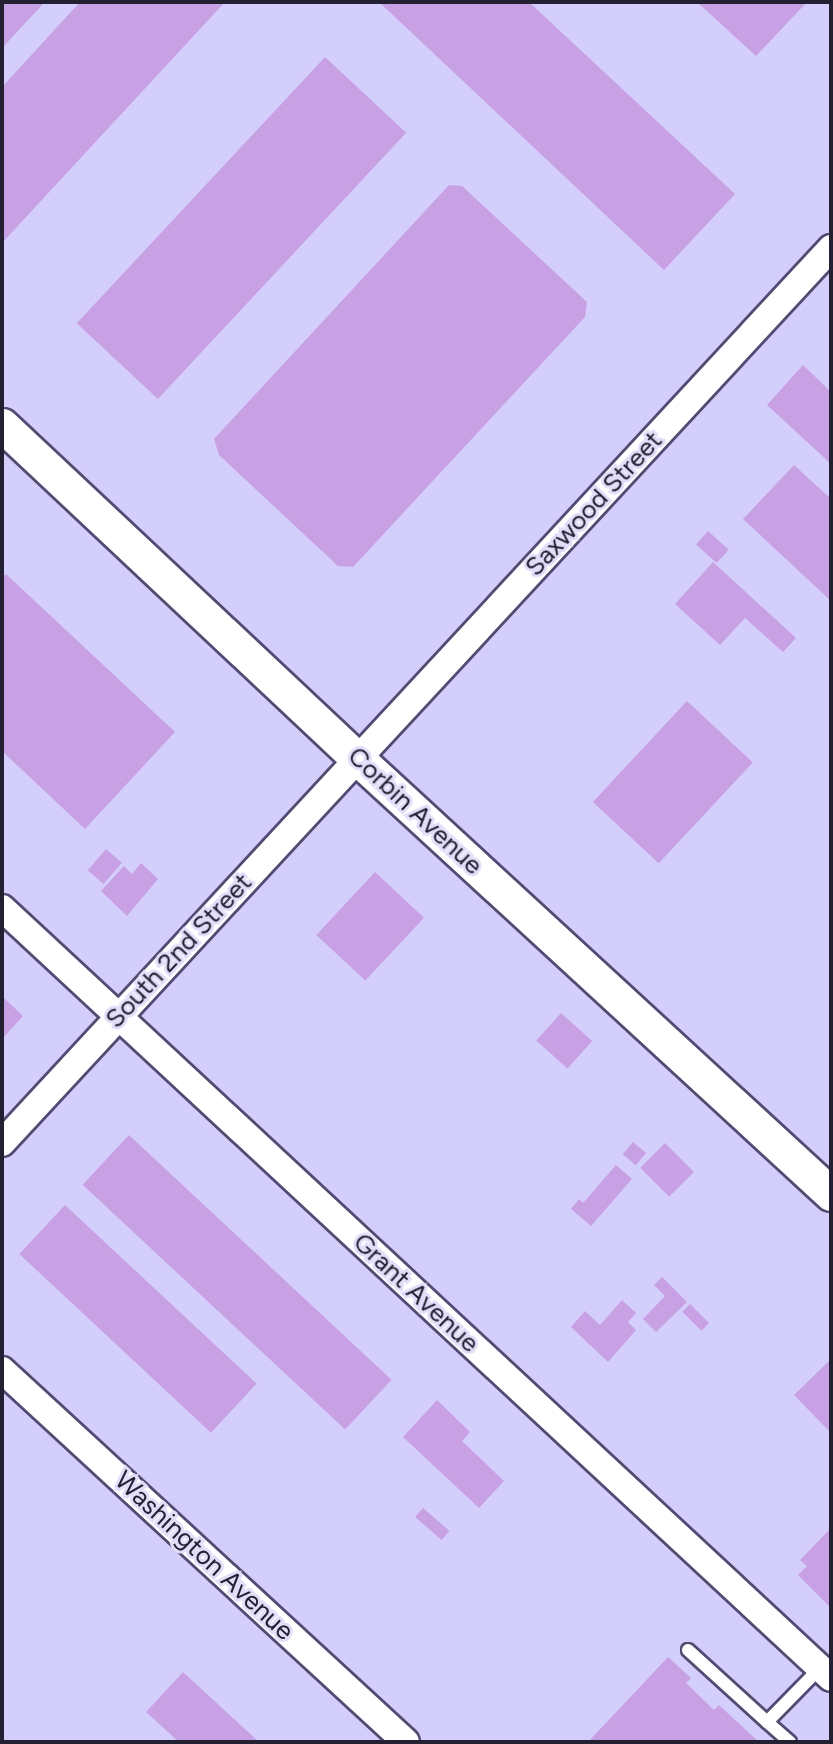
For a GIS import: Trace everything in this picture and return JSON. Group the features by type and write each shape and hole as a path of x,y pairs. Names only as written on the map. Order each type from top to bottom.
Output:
{"street":[{"name":"Saxwood Street","path":"357,758 831,248"},
{"name":"Corbin Avenue","path":"2,425 357,758 831,1194"},
{"name":"South 2nd Street","path":"2,1143 357,758"},
{"name":"Grant Avenue","path":"2,908 826,1673"},
{"name":"Washington Avenue","path":"2,1370 406,1742"}],"lane":[{"path":"688,1650 790,1742"},
{"path":"767,1722 826,1673"}],"building":[{"path":"2,2 45,2 2,48"},
{"path":"80,2 225,2 2,243 2,87"},
{"path":"379,2 529,2 735,194 664,270"},
{"path":"697,2 807,2 756,56"},
{"path":"325,57 406,133 158,399 77,323"},
{"path":"449,185 462,186 587,302 585,317 353,567 338,566 219,455 214,439"},
{"path":"803,365 831,392 831,464 767,405"},
{"path":"794,465 831,499 831,601 743,519"},
{"path":"708,531 729,550 717,563 696,544"},
{"path":"713,562 796,638 783,652 745,618 720,645 675,604"},
{"path":"6,574 175,732 85,829 2,751 2,578"},
{"path":"687,701 753,762 659,863 593,802"},
{"path":"106,849 122,863 103,884 88,870"},
{"path":"141,863 158,879 127,916 101,891 124,866 132,874"},
{"path":"375,872 424,918 365,981 316,935"},
{"path":"2,996 23,1016 2,1039"},
{"path":"561,1013 592,1041 567,1069 536,1040"},
{"path":"129,1135 392,1380 345,1430 83,1185"},
{"path":"633,1142 646,1153 636,1165 623,1154"},
{"path":"665,1143 694,1172 669,1197 640,1168"},
{"path":"616,1165 632,1179 591,1226 571,1209 579,1199 583,1203"},
{"path":"65,1205 257,1384 211,1433 19,1254"},
{"path":"662,1277 687,1302 656,1332 643,1319 665,1296 654,1285"},
{"path":"622,1300 636,1313 628,1322 636,1330 608,1362 571,1327 585,1311 600,1325"},
{"path":"690,1304 709,1323 701,1331 682,1312"},
{"path":"831,1359 831,1427 828,1430 794,1395"},
{"path":"437,1400 470,1432 462,1441 504,1481 479,1508 403,1437"},
{"path":"423,1508 449,1531 442,1540 415,1517"},
{"path":"831,1528 831,1608 798,1575 807,1566 800,1560"},
{"path":"668,1657 691,1678 686,1683 714,1710 719,1705 759,1742 588,1742"},
{"path":"183,1672 259,1742 179,1742 146,1712"}]}
